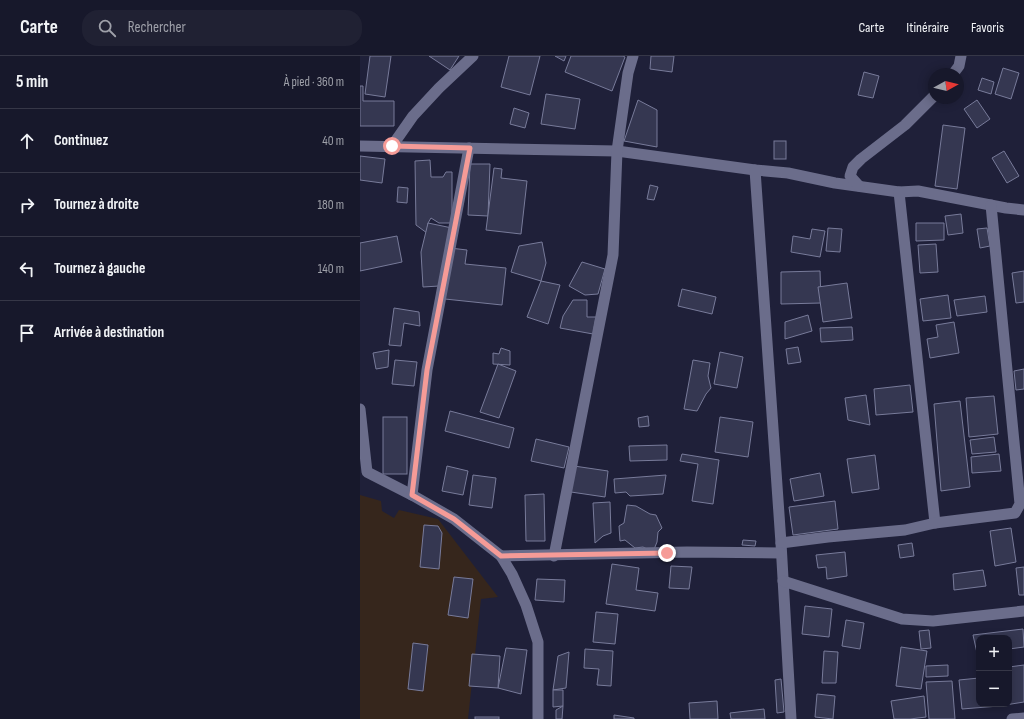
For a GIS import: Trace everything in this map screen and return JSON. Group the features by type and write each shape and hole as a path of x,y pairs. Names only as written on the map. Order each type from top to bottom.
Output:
{"street":[{"path":"392,146 413,116 439,88 473,56"},
{"path":"554,556 613,255 617,151 628,73 633,56"},
{"path":"958,68 961,56"},
{"path":"859,186 850,176 853,167 860,159 906,125 928,102"},
{"path":"360,146 617,151 755,170 788,173 835,183 899,192 918,191 1024,210"},
{"path":"412,495 427,370 470,148"},
{"path":"755,170 792,719"},
{"path":"899,192 935,523"},
{"path":"501,556 554,556 781,548 828,536 905,530 935,523 1015,513 1020,504 991,205"},
{"path":"360,409 364,471 412,495 454,519 501,556 512,574 526,605 538,642 538,719"},
{"path":"783,581 902,619 933,621 1024,612"},
{"path":"1012,719 1024,718"}],"shaded area":[{"path":"360,495 381,501 382,511 394,518 399,510 438,519 498,597 481,599 468,719 360,719"}],"building":[{"path":"370,56 391,56 385,97 365,94"},
{"path":"429,56 459,56 450,70"},
{"path":"509,56 540,56 530,95 501,87"},
{"path":"555,56 566,56 564,61"},
{"path":"571,56 625,57 612,91 565,72"},
{"path":"651,56 674,56 672,72 650,69"},
{"path":"1003,68 1019,73 1011,99 995,94"},
{"path":"864,72 879,76 873,98 858,95"},
{"path":"982,78 994,82 991,94 978,90"},
{"path":"360,86 363,86 363,101 394,101 394,126 360,126"},
{"path":"546,94 580,99 575,129 541,124"},
{"path":"638,100 657,110 657,147 624,141"},
{"path":"977,100 990,119 977,128 964,109"},
{"path":"514,108 529,113 525,128 510,124"},
{"path":"943,125 965,128 957,189 935,186"},
{"path":"774,141 786,141 786,159 774,159"},
{"path":"1004,151 1019,176 1007,183 992,158"},
{"path":"360,156 385,159 382,183 360,180"},
{"path":"430,160 431,177 443,177 446,172 452,172 452,223 439,223 431,218 428,223 427,233 416,225 415,161"},
{"path":"470,164 490,164 488,216 468,215"},
{"path":"494,168 502,169 501,178 527,181 521,234 486,230"},
{"path":"650,185 658,187 654,200 647,199"},
{"path":"398,187 408,188 407,203 397,202"},
{"path":"961,214 963,233 948,235 945,216"},
{"path":"428,223 452,228 439,286 423,287 421,252"},
{"path":"916,223 944,223 944,240 916,241"},
{"path":"828,228 842,229 840,252 826,251"},
{"path":"987,228 990,246 980,248 977,229"},
{"path":"812,229 825,231 820,257 791,252 793,236 810,239"},
{"path":"397,236 402,262 360,271 360,243"},
{"path":"542,242 546,263 541,281 511,272 519,246"},
{"path":"936,244 938,272 920,273 918,245"},
{"path":"450,248 467,250 465,264 506,268 502,305 445,299"},
{"path":"582,262 605,269 598,294 585,295 569,286"},
{"path":"820,271 821,303 781,304 781,272"},
{"path":"1024,271 1024,302 1016,303 1012,273"},
{"path":"541,281 560,285 548,324 527,317"},
{"path":"847,283 852,318 823,322 818,287"},
{"path":"682,289 716,297 712,314 678,306"},
{"path":"948,295 951,318 923,321 920,299"},
{"path":"985,296 987,312 957,316 954,300"},
{"path":"573,300 587,300 587,317 596,317 593,334 560,328 563,316"},
{"path":"394,308 419,312 420,326 404,323 401,346 389,345"},
{"path":"808,315 812,331 785,339 785,322"},
{"path":"954,322 959,353 930,358 927,339 938,337 936,325"},
{"path":"852,327 853,340 821,342 820,328"},
{"path":"798,347 801,362 788,364 786,349"},
{"path":"501,348 510,351 510,365 493,364 493,353 499,354"},
{"path":"389,350 388,367 376,369 373,353"},
{"path":"720,352 743,357 737,388 714,384"},
{"path":"395,360 417,362 414,386 392,384"},
{"path":"693,360 710,363 708,376 711,388 697,411 684,409"},
{"path":"498,364 516,371 499,418 480,412"},
{"path":"1024,369 1024,389 1016,390 1014,371"},
{"path":"910,385 913,412 876,415 874,389"},
{"path":"866,395 870,425 848,420 845,398"},
{"path":"994,396 998,434 969,437 966,398"},
{"path":"960,401 970,487 941,491 934,404"},
{"path":"450,411 514,428 509,448 445,431"},
{"path":"648,416 649,426 639,427 638,418"},
{"path":"383,417 407,417 407,474 383,474"},
{"path":"720,417 753,422 748,457 715,452"},
{"path":"994,437 996,452 972,454 970,440"},
{"path":"536,439 569,447 564,468 531,461"},
{"path":"667,445 667,460 630,461 629,446"},
{"path":"682,454 719,460 713,504 692,501 698,464 680,461"},
{"path":"999,454 1001,471 972,473 971,457"},
{"path":"875,455 879,489 852,493 847,459"},
{"path":"447,466 468,471 463,495 442,491"},
{"path":"574,466 608,471 605,497 571,492"},
{"path":"820,473 824,496 794,501 790,479"},
{"path":"473,475 496,478 492,508 469,505"},
{"path":"666,475 663,494 630,496 626,492 615,493 614,479"},
{"path":"544,494 545,541 526,541 525,495"},
{"path":"835,501 838,529 793,535 789,507"},
{"path":"610,502 611,533 603,536 595,543 593,503"},
{"path":"627,505 636,506 650,514 656,515 662,528 658,532 657,542 653,552 643,547 635,548 625,540 620,541 619,526 624,523"},
{"path":"424,525 438,526 442,533 439,569 420,567"},
{"path":"1011,528 1016,562 995,566 990,531"},
{"path":"743,540 756,541 755,546 742,545"},
{"path":"912,543 914,556 900,558 898,545"},
{"path":"845,552 847,576 827,579 826,567 818,568 816,555"},
{"path":"612,564 639,568 636,590 658,593 655,611 606,604"},
{"path":"671,566 692,567 689,589 669,588"},
{"path":"1024,567 1024,595 1019,595 1016,568"},
{"path":"983,570 986,586 954,590 953,574"},
{"path":"454,577 473,579 468,618 448,615"},
{"path":"537,579 565,580 564,602 535,600"},
{"path":"805,606 832,609 829,637 802,634"},
{"path":"596,612 618,614 615,644 593,642"},
{"path":"846,620 864,623 860,649 842,646"},
{"path":"1023,629 1024,647 1012,649 1012,635 976,635 976,648 973,635"},
{"path":"929,630 931,648 921,649 919,631"},
{"path":"413,643 428,645 423,691 408,689"},
{"path":"901,647 927,651 921,689 896,686"},
{"path":"506,648 527,650 521,694 498,688"},
{"path":"585,649 613,651 611,686 597,685 599,669 584,668"},
{"path":"824,651 838,652 836,683 822,683"},
{"path":"569,652 566,688 553,690 558,656"},
{"path":"472,654 500,656 498,688 469,686"},
{"path":"948,665 948,676 926,677 926,666"},
{"path":"1024,665 1024,702 1012,704 1012,667"},
{"path":"976,678 976,707 987,707 962,709 959,680"},
{"path":"781,679 784,712 777,713 775,680"},
{"path":"952,681 955,719 929,719 926,682"},
{"path":"553,690 563,690 563,706 553,707"},
{"path":"817,694 835,696 833,719 815,717"},
{"path":"924,696 926,717 894,719 891,701"},
{"path":"717,701 718,719 690,719 689,703"},
{"path":"563,706 562,719 556,719 556,710"},
{"path":"764,709 765,719 731,719 730,713"},
{"path":"614,715 634,718 634,719 614,719"},
{"path":"475,717 499,717 499,719 475,719"}],"route":[{"path":"392,146 470,148 427,370 412,495 454,519 501,556 667,553"}]}
